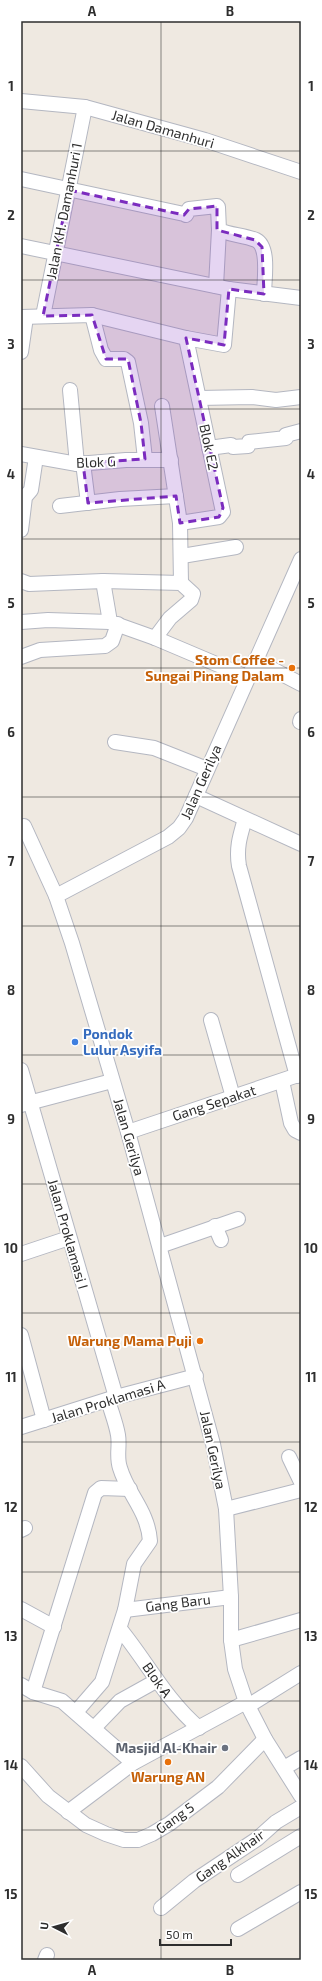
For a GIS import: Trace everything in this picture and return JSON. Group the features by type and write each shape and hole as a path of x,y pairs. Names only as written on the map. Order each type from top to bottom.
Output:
{"street":[{"name":"Jalan Damanhuri","path":"21,101 85,106 205,140 301,172"},
{"name":"Jalan KH. Damanhuri 1","path":"43,316 85,106"},
{"path":"21,179 186,214 191,209 217,206 224,345 186,338 92,315 43,316 24,317 21,352"},
{"path":"219,230 260,242 264,254 264,294"},
{"path":"21,246 222,288 301,298"},
{"path":"92,315 101,350 106,359 124,359 128,362 141,423 144,459"},
{"name":"Blok E2","path":"180,523 219,517 222,515 223,508 186,338"},
{"path":"70,390 80,464 88,503"},
{"path":"199,398 252,397 276,400 301,397"},
{"path":"155,638 170,618 191,600 193,596 181,583 182,556 180,523 162,406"},
{"path":"209,448 231,445 233,447 248,446 249,442 286,438 286,435 301,431"},
{"name":"Blok G","path":"21,454 80,464 144,459 171,460"},
{"path":"21,530 25,498 31,490 36,457"},
{"path":"60,506 176,496"},
{"path":"182,556 236,547"},
{"name":"Jalan Gerilya","path":"301,560 255,660 186,818 179,828 168,837 56,896 72,943 128,1132 196,1376 213,1444 226,1509 231,1597 231,1640 235,1669 247,1704 265,1739 301,1796"},
{"path":"21,581 29,584 102,581 181,583"},
{"path":"21,657 40,650 104,646 112,641 114,623 102,581"},
{"path":"21,622 48,620 114,623 155,638 247,678"},
{"path":"255,660 301,684"},
{"path":"115,742 154,748 207,769"},
{"path":"196,796 301,844"},
{"path":"246,819 238,843 237,851 240,866 299,1075"},
{"path":"24,826 56,896"},
{"path":"211,1020 233,1097"},
{"name":"Jalan Proklamasi I","path":"21,1070 26,1104 69,1238 112,1398 118,1437 117,1458 120,1471 144,1515 149,1528 150,1541 134,1564 120,1629 102,1682 76,1712"},
{"name":"Gang Sepakat","path":"128,1132 299,1075"},
{"path":"26,1104 112,1080"},
{"path":"282,1081 293,1126 296,1131 301,1133"},
{"path":"160,1246 238,1219"},
{"path":"215,1226 220,1240"},
{"path":"21,1254 69,1238"},
{"path":"21,1335 44,1420"},
{"name":"Jalan Proklamasi A","path":"21,1427 112,1398 196,1376"},
{"path":"289,1457 301,1482"},
{"path":"130,1489 102,1488 95,1494 54,1627 27,1688 62,1701 133,1763"},
{"path":"226,1509 301,1490"},
{"name":"Gang Baru","path":"125,1610 231,1597"},
{"path":"21,1609 54,1627"},
{"path":"231,1640 301,1620"},
{"name":"Blok A","path":"120,1629 135,1647 156,1681 178,1708 199,1728"},
{"path":"68,1812 133,1763 247,1704 301,1673"},
{"path":"94,1728 120,1701 156,1681"},
{"name":"Gang 5","path":"21,1766 48,1796 86,1825 124,1840 138,1840 169,1824 218,1787 265,1739"},
{"path":"284,1768 301,1758"},
{"name":"Gang Alkhair","path":"161,1908 194,1881 257,1839 276,1822 301,1807"},
{"path":"238,1875 301,1836"},
{"path":"238,1929 301,1892"}],"highlighted area":[{"path":"69,190 184,215 189,209 217,206 217,230 255,240 262,247 264,294 229,289 224,345 186,338 223,508 219,517 180,523 176,496 88,503 83,463 145,459 141,423 128,359 106,359 92,315 43,316"}],"place":[{"name":"Stom Coffee - Sungai Pinang Dalam","path":"292,668"},
{"name":"Pondok Lulur Asyifa","path":"75,1042"},
{"name":"Warung Mama Puji","path":"200,1341"},
{"name":"Masjid Al-Khair","path":"225,1748"},
{"name":"Warung AN","path":"168,1762"}]}
